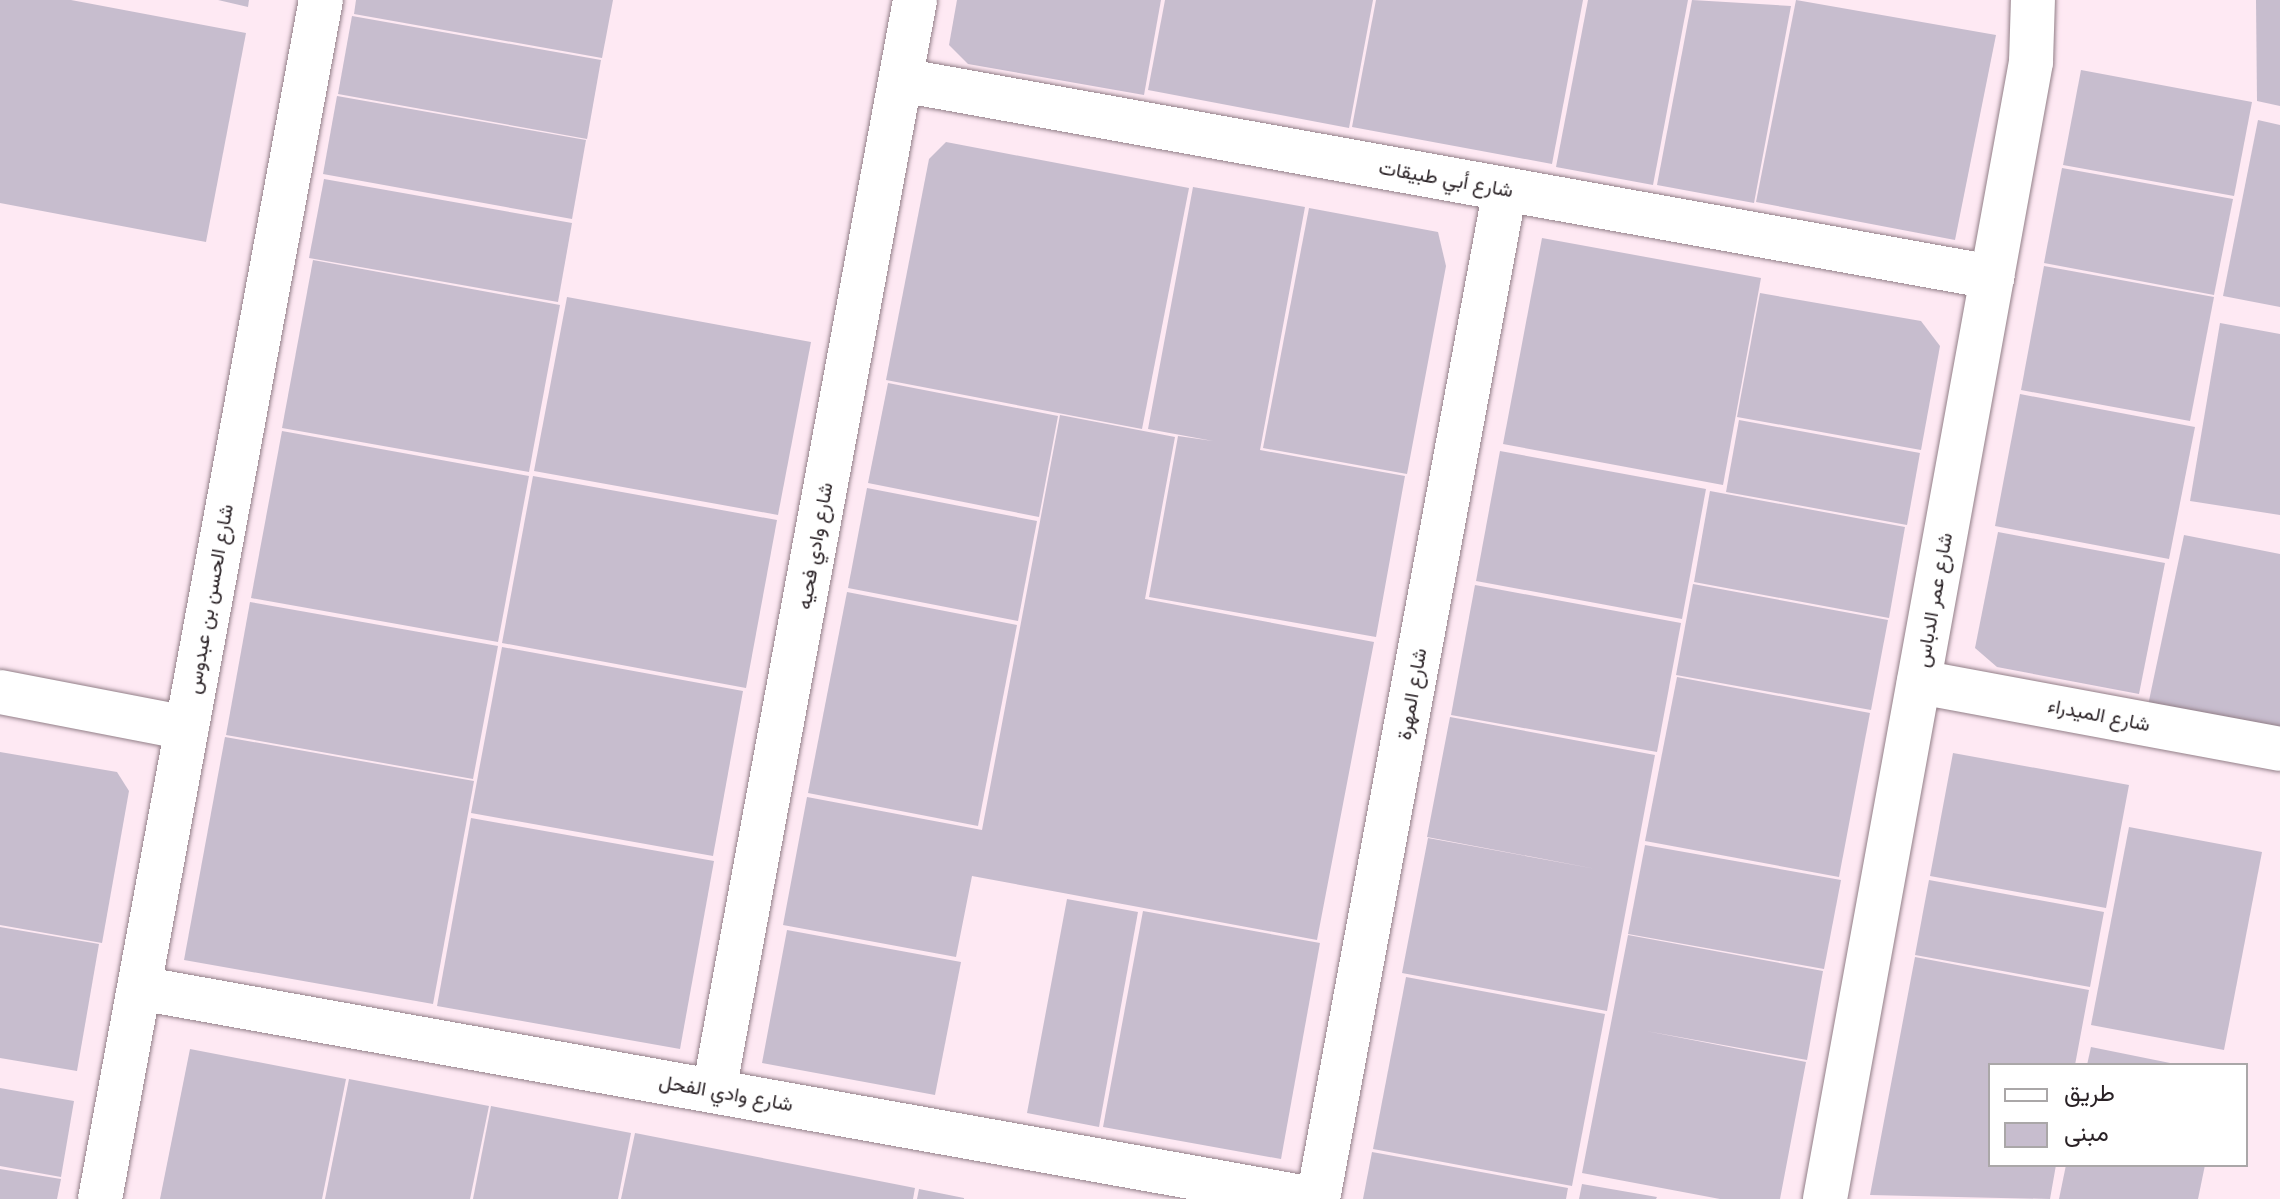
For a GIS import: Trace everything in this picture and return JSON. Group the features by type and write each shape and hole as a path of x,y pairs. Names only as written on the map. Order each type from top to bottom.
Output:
{"street":[{"name":"شارع الحسن بن عبدوس","path":"100,1199 321,0"},
{"name":"شارع وادي فحيه","path":"714,1091 915,0"},
{"name":"شارع عمر الدباس","path":"1825,1199 2031,62 2033,0"},
{"name":"شارع أبي طبيقات","path":"901,80 1992,277"},
{"name":"شارع المهرة","path":"1316,1199 1505,189"},
{"name":"شارع الميدراء","path":"1919,682 2280,749"},
{"path":"0,692 187,728"},
{"name":"شارع وادي الفحل","path":"139,988 1316,1199"}],"building":[{"path":"0,0 71,0 246,33 206,242 0,203"},
{"path":"218,0 249,0 248,7"},
{"path":"356,0 613,0 602,58 354,14"},
{"path":"957,0 1161,0 1144,95 968,64 949,45"},
{"path":"1165,0 1373,0 1349,128 1148,90"},
{"path":"1376,0 1583,0 1552,164 1352,127"},
{"path":"1588,0 1688,0 1653,185 1556,167"},
{"path":"1692,0 1791,6 1754,203 1657,185"},
{"path":"1796,0 1996,35 1955,240 1756,202"},
{"path":"2256,0 2280,0 2280,106 2257,101"},
{"path":"352,16 601,60 587,139 338,94"},
{"path":"2081,70 2252,102 2234,196 2063,165"},
{"path":"337,96 586,140 572,219 323,174"},
{"path":"2258,120 2280,125 2280,307 2223,296"},
{"path":"946,142 1189,188 1142,429 886,380 929,159"},
{"path":"2062,168 2233,199 2214,295 2044,263"},
{"path":"324,179 572,223 558,302 309,258"},
{"path":"1193,187 1305,207 1260,450 1405,476 1376,637 1149,597 1178,436 1213,441 1148,429"},
{"path":"1309,208 1438,232 1446,266 1407,474 1263,448"},
{"path":"1542,238 1761,278 1723,485 1503,444"},
{"path":"313,260 560,305 529,472 282,428"},
{"path":"2044,266 2214,297 2190,421 2021,390"},
{"path":"1760,293 1921,321 1940,346 1921,450 1737,417"},
{"path":"567,297 811,342 778,515 534,471"},
{"path":"2220,323 2280,334 2280,515 2190,501"},
{"path":"888,383 1058,416 1039,517 868,483"},
{"path":"2020,394 2195,427 2169,559 1995,526"},
{"path":"1060,415 1175,437 1145,599 1374,642 1317,940 972,876 956,957 783,925 807,797 982,830"},
{"path":"1739,420 1920,453 1907,525 1726,492"},
{"path":"282,431 529,476 498,642 251,598"},
{"path":"1500,451 1706,489 1682,619 1476,581"},
{"path":"533,476 777,520 746,688 502,643"},
{"path":"867,488 1037,521 1018,621 848,588"},
{"path":"1710,491 1905,527 1889,618 1694,582"},
{"path":"1998,532 2165,563 2139,694 1997,667 1975,648"},
{"path":"2184,535 2280,554 2280,737 2147,710"},
{"path":"1693,584 1888,620 1871,710 1676,675"},
{"path":"1475,585 1681,623 1657,752 1451,715"},
{"path":"847,592 1017,625 978,826 808,793"},
{"path":"250,602 498,646 473,779 226,735"},
{"path":"502,647 743,691 713,856 471,813"},
{"path":"1677,677 1870,713 1839,877 1645,841"},
{"path":"1450,717 1655,755 1607,1011 1402,973 1428,838 1596,869 1427,837"},
{"path":"225,737 474,781 433,1004 184,960"},
{"path":"0,752 117,772 129,791 102,943 0,925"},
{"path":"1953,753 2129,785 2106,908 1930,876"},
{"path":"471,818 714,861 680,1049 437,1006"},
{"path":"2129,827 2262,852 2224,1050 2091,1025"},
{"path":"1645,845 1841,880 1824,969 1628,934"},
{"path":"1929,880 2104,912 2090,987 1915,955"},
{"path":"1067,899 1138,912 1099,1127 1027,1113"},
{"path":"1143,911 1320,943 1281,1159 1103,1127"},
{"path":"0,927 99,944 77,1071 0,1058"},
{"path":"787,930 961,962 935,1095 762,1063"},
{"path":"1628,935 1823,971 1807,1060 1646,1031 1806,1062 1780,1199 1720,1199 1582,1173"},
{"path":"1915,957 2089,990 2075,1063 1988,1063 1988,1167 2056,1167 2050,1199 1870,1195"},
{"path":"1406,977 1605,1014 1572,1186 1373,1149"},
{"path":"2091,1047 2170,1063 2087,1063"},
{"path":"190,1049 346,1079 322,1199 160,1199"},
{"path":"349,1079 489,1106 470,1199 325,1199"},
{"path":"0,1088 74,1101 61,1177 0,1166"},
{"path":"491,1106 631,1133 618,1199 473,1199"},
{"path":"635,1133 915,1188 913,1199 621,1199"},
{"path":"1372,1152 1568,1188 1566,1199 1363,1199"},
{"path":"2066,1167 2205,1167 2198,1199 2059,1199"},
{"path":"0,1169 61,1179 57,1199 0,1199"},
{"path":"1582,1184 1657,1197 1579,1199"},
{"path":"919,1189 964,1198 964,1199 917,1199"}]}
